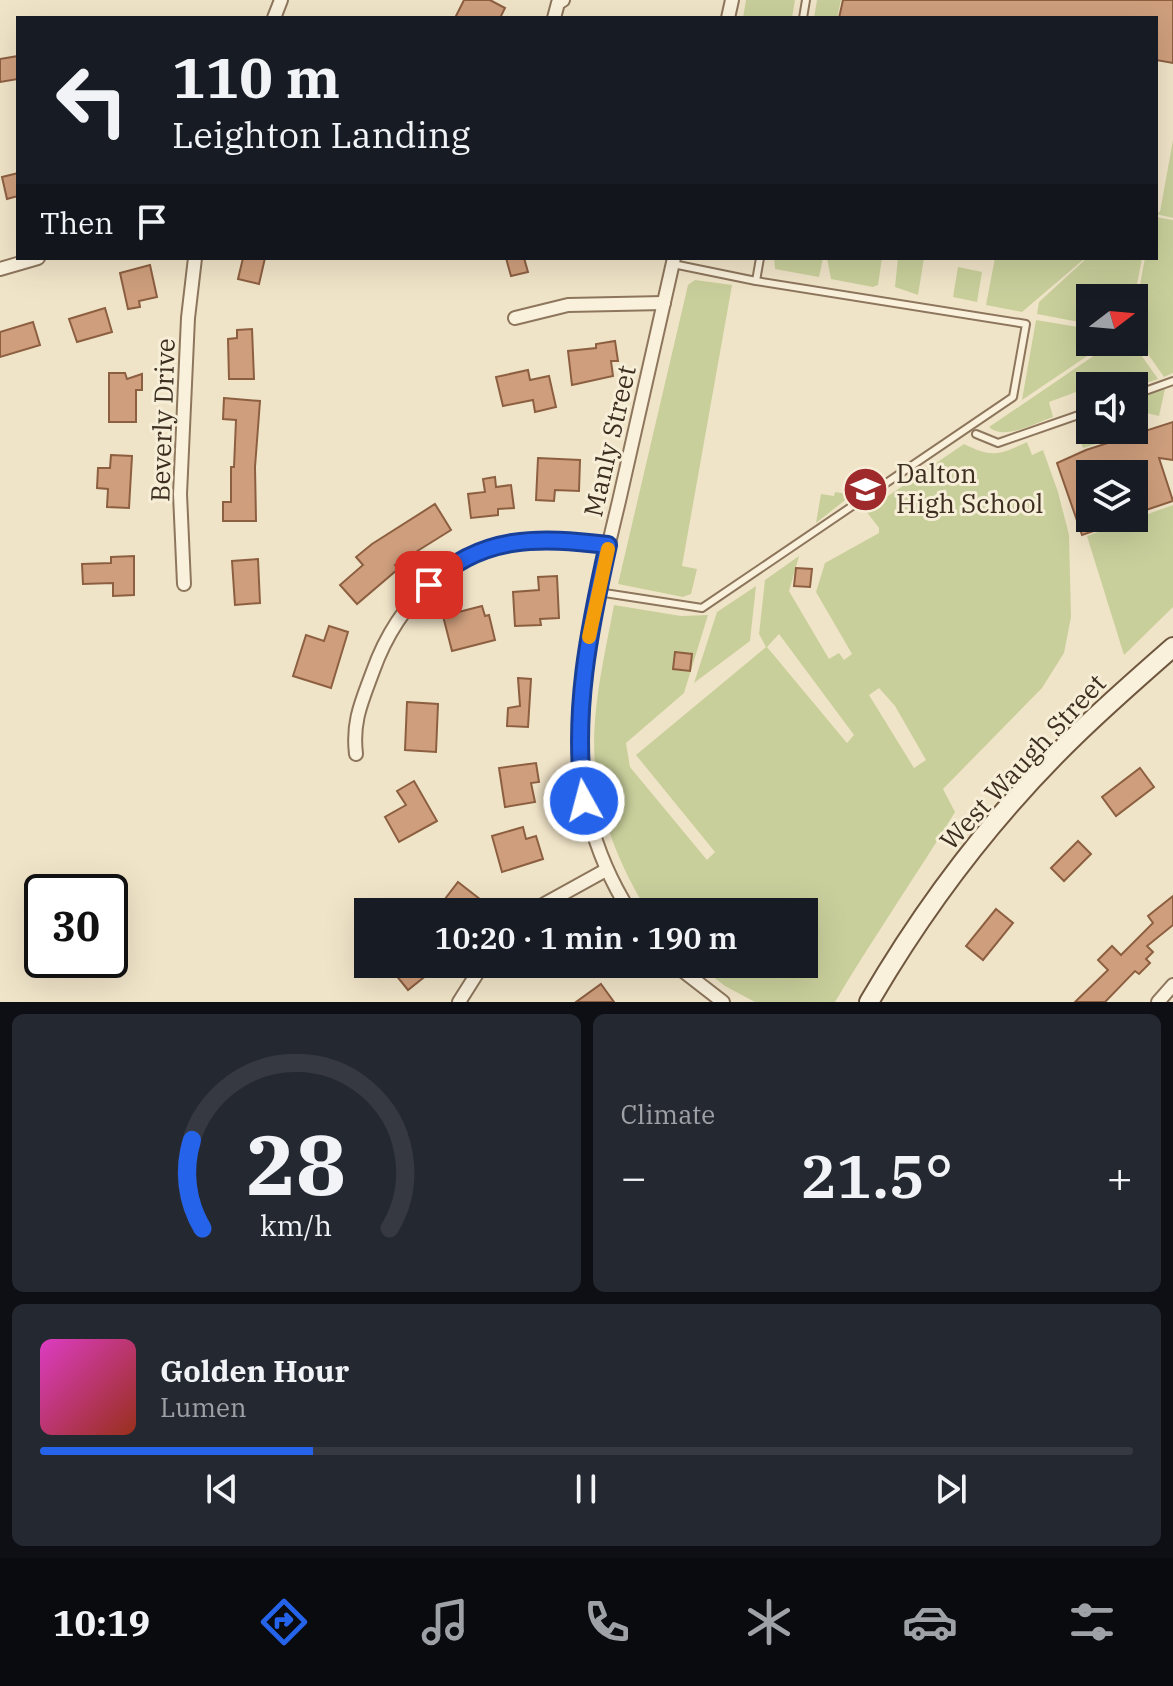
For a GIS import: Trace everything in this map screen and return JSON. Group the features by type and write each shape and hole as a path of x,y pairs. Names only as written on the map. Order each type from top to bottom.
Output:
{"street":[{"path":"0,269 31,260"},
{"name":"Beverly Drive","path":"184,584 180,494 188,318 195,260"},
{"name":"Manly Street","path":"622,898 606,870 584,801 579,767 581,682 608,545 673,261"},
{"path":"515,318 568,305 664,303"},
{"path":"356,754 356,718 381,650 395,622 416,596 441,573 469,554 525,540 608,545"},
{"name":"West Waugh Street","path":"869,1002 919,922 997,821 1076,735 1173,647"},
{"path":"555,898 606,870"},
{"path":"459,1002 474,978"},
{"path":"692,978 723,1002"},
{"path":"1158,1002 1173,985"}],"lane":[{"path":"756,281 760,260"},
{"path":"598,592 702,608 1013,397 1026,324 756,281 673,261"},
{"path":"1148,390 1173,381"},
{"path":"976,434 998,443 1076,416"}],"green space":[{"path":"746,0 795,0 792,16 743,16"},
{"path":"817,0 841,0 837,16 814,16"},
{"path":"1173,140 1173,218 1158,214"},
{"path":"1158,217 1173,220 1173,373 1164,377 1148,354 1148,284 1140,284 1145,260 1158,260"},
{"path":"774,260 823,260 819,277 775,269"},
{"path":"827,260 882,260 878,285 873,287 831,279"},
{"path":"898,260 924,260 918,295 895,287"},
{"path":"995,260 1083,260 1022,312 986,305"},
{"path":"1085,260 1142,260 1137,284 1076,284 1076,321 1037,314 1039,302"},
{"path":"958,267 982,272 977,302 953,297"},
{"path":"695,280 732,285 682,566 697,569 691,594 683,597 618,584 688,285"},
{"path":"1036,320 1076,327 1076,356 1087,356 1022,400"},
{"path":"1093,356 1142,356 1158,379 1148,382 1148,372 1076,372 1076,392 1049,402 1053,417 1011,432 995,431 989,427"},
{"path":"1165,389 1159,416 1148,413 1148,394"},
{"path":"1027,442 1032,455 1043,450 1058,492 1069,535 1071,617 1064,653 1042,688 943,789 955,812 835,1002 755,1002 715,978 818,978 818,898 640,898 614,844 596,771 594,746 598,691 614,605 681,616 708,615 684,693 626,743 630,767 707,860 715,852 636,755 766,647 759,634 765,580 799,556 789,591 829,659 839,653 844,660 852,654 816,592 825,563 879,533 879,528 866,511 964,444 989,453 1002,452","holes":["779,634 854,735 847,743 767,647","879,688 895,706 926,760 914,768 869,695"]},
{"path":"835,492 848,494 849,497 816,523 821,494 834,496"},
{"path":"1173,505 1173,607 1124,655 1087,536 1098,532 1148,532 1148,514"},
{"path":"756,586 750,641 694,683 717,612"}],"building":[{"path":"464,0 490,0 505,8 501,16 456,16"},
{"path":"843,0 1173,0 1173,63 1158,60 1158,16 839,16"},
{"path":"16,56 16,79 0,82 0,59"},
{"path":"16,174 16,197 7,199 2,177"},
{"path":"243,260 265,260 259,284 238,279"},
{"path":"507,260 525,260 528,272 511,276"},
{"path":"150,265 157,297 139,301 140,307 128,309 120,273"},
{"path":"105,308 112,332 77,342 69,319"},
{"path":"33,322 40,345 0,357 0,332"},
{"path":"252,329 254,379 229,379 228,339 237,338 237,330"},
{"path":"615,341 618,361 611,361 613,376 572,385 568,351 596,348 596,344"},
{"path":"528,370 530,380 549,376 556,407 535,412 533,400 503,406 496,377"},
{"path":"109,373 125,373 127,379 142,374 142,390 136,390 136,422 109,422"},
{"path":"224,398 260,401 255,467 256,521 223,521 223,502 231,502 236,420 223,419"},
{"path":"1173,422 1173,460 1159,458 1173,501 1148,509 1148,460 1076,460 1076,518 1057,463 1105,444 1148,444 1148,430"},
{"path":"111,455 132,456 129,508 107,507 108,489 97,488 98,468 110,468"},
{"path":"538,458 580,460 579,491 555,490 554,501 536,500"},
{"path":"495,477 496,487 511,485 514,508 498,509 498,515 471,518 468,494 485,492 483,479"},
{"path":"435,504 451,530 395,565 398,569 357,604 340,585 363,565 356,557"},
{"path":"134,556 134,595 113,596 113,583 83,584 82,564 111,563 111,557"},
{"path":"258,559 260,603 235,605 232,561"},
{"path":"796,568 812,569 810,587 794,586"},
{"path":"557,576 559,618 540,619 541,625 515,626 513,592 539,590 538,577"},
{"path":"482,606 485,616 489,615 495,640 452,651 443,616"},
{"path":"329,626 348,632 331,688 293,676 306,635 324,641"},
{"path":"675,652 692,654 690,671 673,669"},
{"path":"518,678 531,679 528,727 507,726 508,708 520,706"},
{"path":"407,702 438,704 436,752 405,750"},
{"path":"536,763 539,782 531,783 535,802 505,807 499,768"},
{"path":"1140,768 1154,787 1116,816 1102,797"},
{"path":"414,781 437,821 399,842 385,817 406,805 397,791"},
{"path":"523,827 526,839 536,836 543,859 502,872 492,836"},
{"path":"1078,841 1091,854 1064,881 1051,868"},
{"path":"458,882 478,898 446,898"},
{"path":"1173,896 1173,925 1147,946 1153,952 1146,959 1150,963 1139,974 1135,971 1105,1002 1075,1002 1108,970 1098,960 1112,946 1121,955 1153,923 1148,916"},
{"path":"996,909 1013,923 983,960 966,946"},
{"path":"398,978 423,978 408,990"},
{"path":"601,984 614,1002 576,1002"}],"slow traffic":[{"path":"589,637 608,549"}],"place":[{"name":"Dalton High School","path":"865,489"}],"route":[{"path":"429,585 469,554 500,545 525,540 559,540 608,545 581,682 579,767 584,801"}]}
